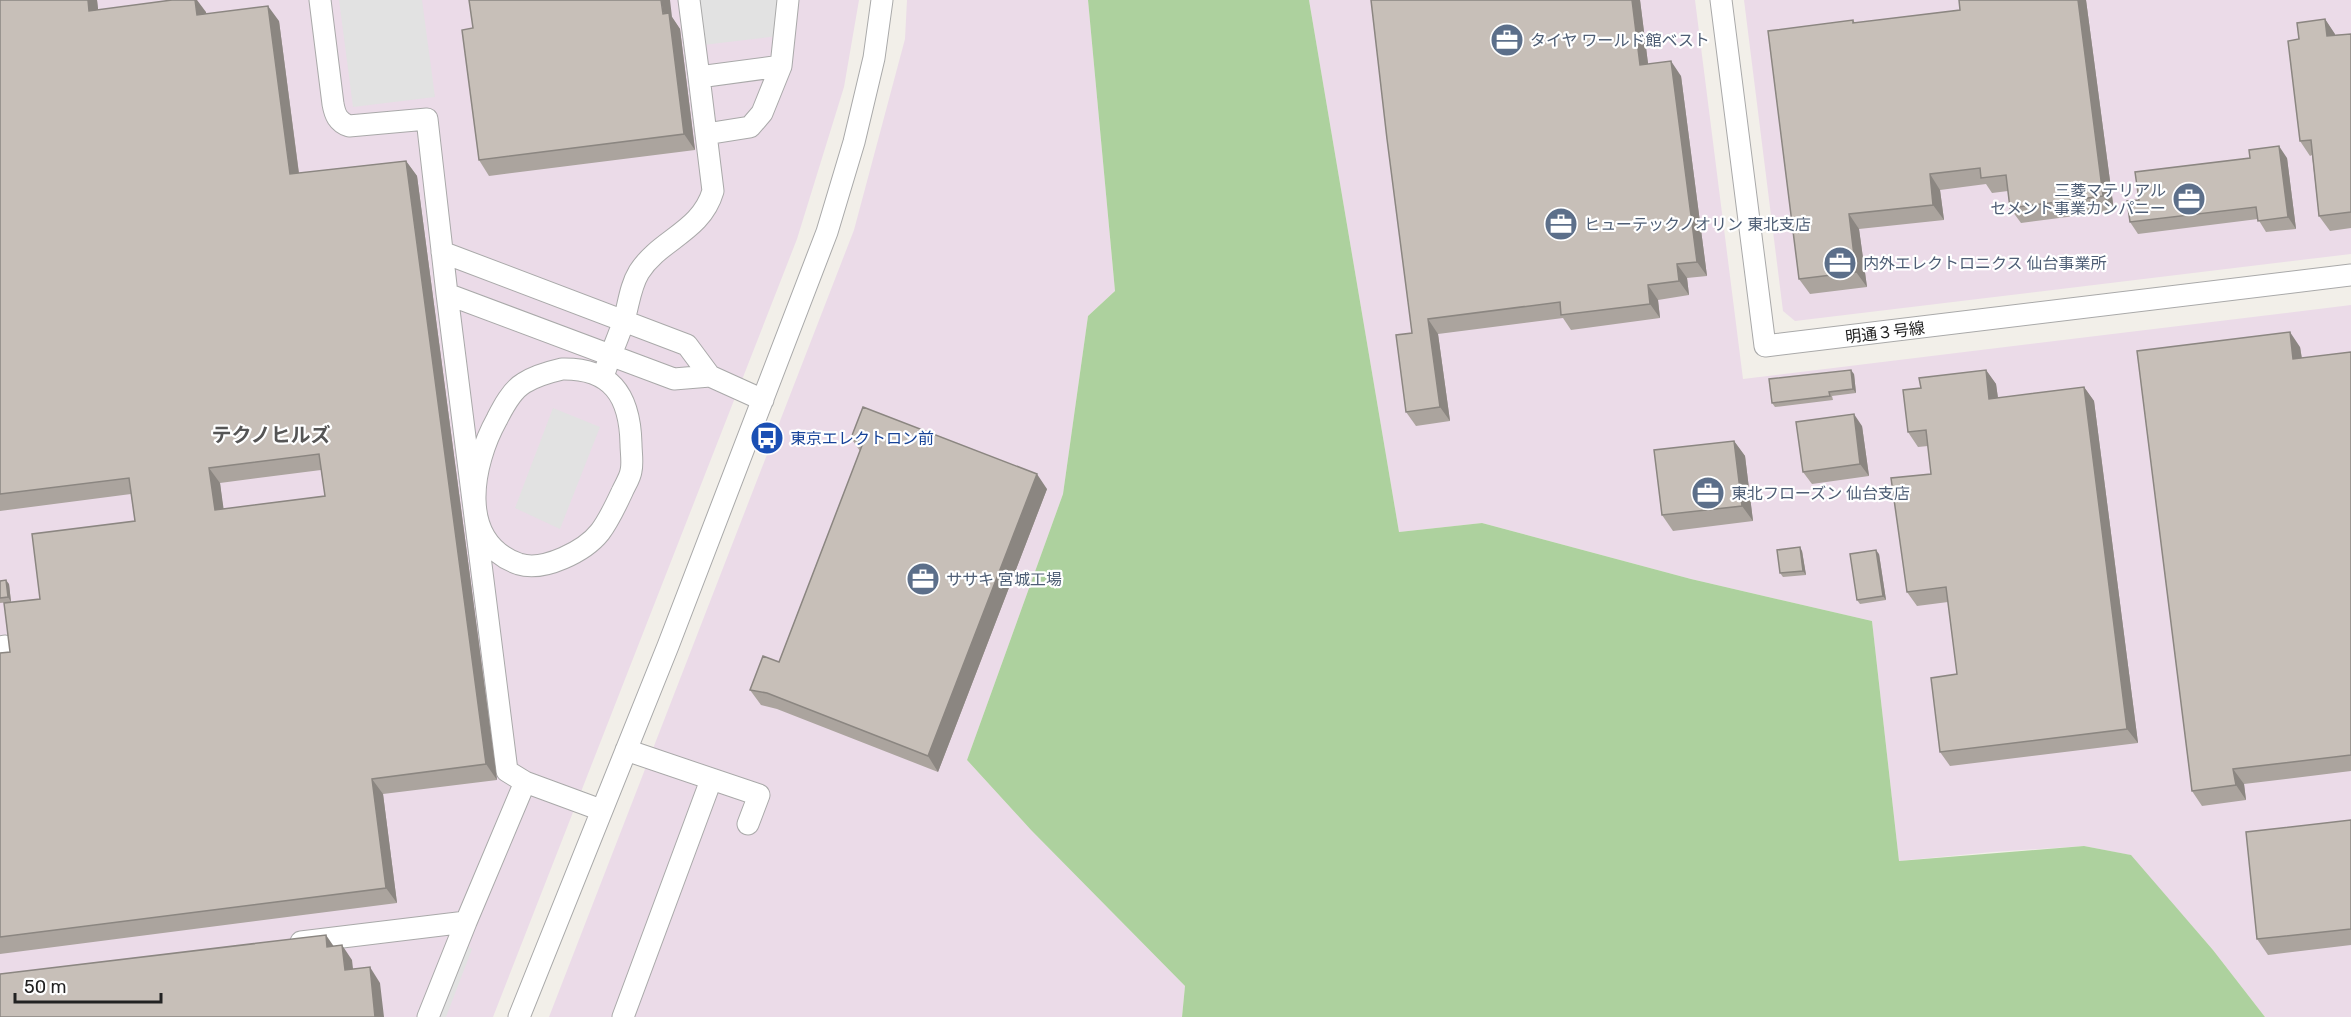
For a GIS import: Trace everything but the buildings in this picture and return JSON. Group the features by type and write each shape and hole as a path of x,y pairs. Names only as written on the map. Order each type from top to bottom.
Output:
{"street":[{"path":"320,0 333,104 335,114 341,123 349,126 427,119 441,252 507,771 525,782 601,810"},
{"path":"603,376 624,321 632,285 640,270 701,216 709,204 712,191 689,0"},
{"path":"706,134 750,128 762,113 781,66 788,0"},
{"path":"519,1017 626,750 827,232 854,142 874,58 882,0"},
{"name":"明通３号線","path":"1721,0 1765,346 2351,274"},
{"path":"699,77 781,66"},
{"path":"441,252 687,345 710,376 762,400"},
{"path":"447,294 675,379 710,376"},
{"path":"562,369 582,369 603,376 616,387 625,406 631,430 631,471 615,508 599,533 572,554 546,566 520,564 498,552 482,532 474,504 475,475 485,440 503,407 522,384 545,373 562,369"},
{"path":"626,750 759,795 748,824"},
{"path":"623,1017 711,780"},
{"path":"428,1017 525,782"},
{"path":"280,945 466,922"}],"shaded area":[{"path":"0,0 859,0 844,87 797,239 493,1017 0,1017"},
{"path":"339,0 422,0 435,97 353,107"},
{"path":"698,0 779,0 778,36 703,45"},
{"path":"907,0 1088,0 1115,291 1088,316 1063,494 967,760 1031,830 1185,986 1182,1017 549,1017 854,230 905,39"},
{"path":"1309,0 1695,0 1743,379 2351,305 2351,1017 2265,1017 2213,950 2130,855 2084,846 1899,861 1872,621 1691,579 1482,523 1399,532"},
{"path":"1744,0 2351,0 2351,254 1795,321 1783,311"},
{"path":"553,408 600,427 560,529 515,508"},
{"path":"462,943 472,949 446,1017 434,1017"}],"green space":[{"path":"1088,0 1309,0 1399,532 1482,523 1691,579 1872,621 1899,861 2084,846 2131,855 2213,950 2265,1017 1182,1017 1185,986 1031,830 967,760 1063,494 1088,316 1115,291"}],"place":[{"name":"タイヤ ワールド館ベスト","path":"1507,40"},
{"name":"三菱マテリアル セメント事業カンパニー","path":"2189,199"},
{"name":"ヒューテックノオリン 東北支店","path":"1561,224"},
{"name":"内外エレクトロニクス 仙台事業所","path":"1840,263"},
{"name":"東京エレクトロン前","path":"767,438"},
{"name":"東北フローズン 仙台支店","path":"1708,493"},
{"name":"ササキ 宮城工場","path":"923,579"}],"district":[{"name":"テクノヒルズ","path":"271,435"}]}
